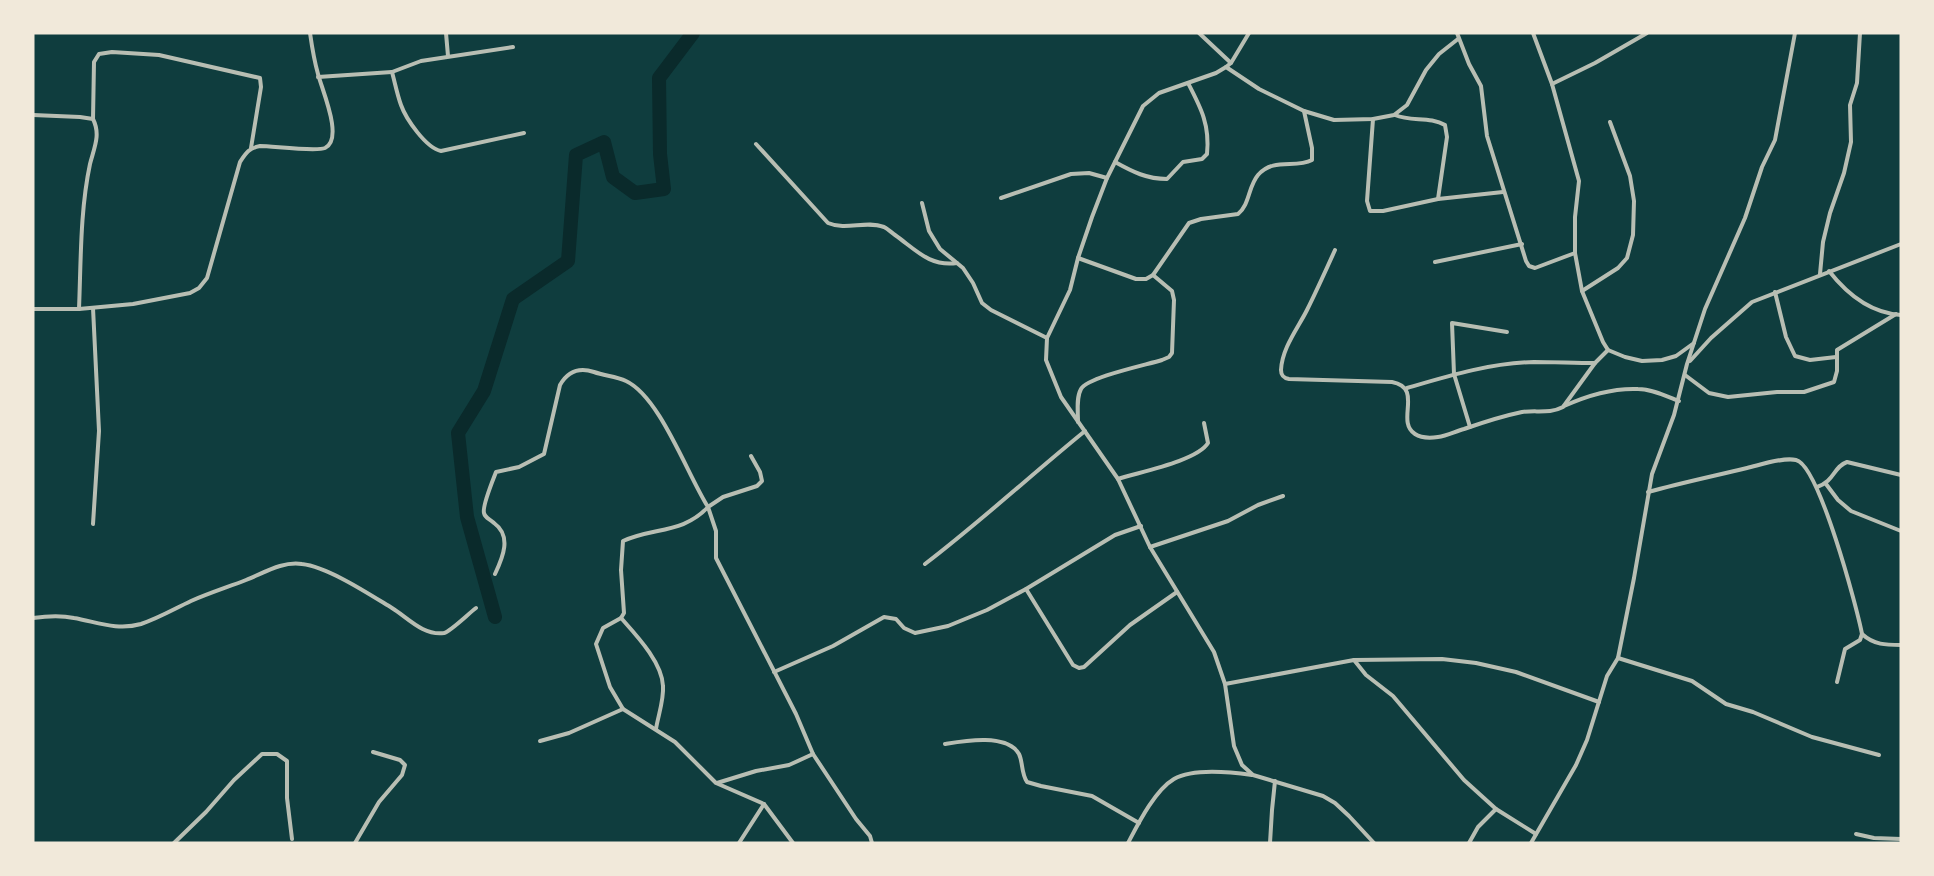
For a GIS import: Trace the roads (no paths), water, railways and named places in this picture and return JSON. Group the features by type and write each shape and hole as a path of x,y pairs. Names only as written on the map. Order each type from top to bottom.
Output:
{"street":[{"path":"251,148 260,146 320,149 332,141 332,123 318,77 310,33"},
{"path":"446,33 448,56"},
{"path":"1199,33 1231,63"},
{"path":"1249,33 1231,63 1226,67 1159,93 1143,106 1107,178 1078,258 1070,290 1047,338 1046,360 1061,397 1118,478 1150,547 1214,652 1225,684 1237,756 1242,765 1253,775"},
{"path":"1457,33 1481,86 1487,136 1526,261 1534,268 1575,254"},
{"path":"1533,33 1552,84 1579,181 1575,217 1575,254 1582,291 1603,342 1608,350 1642,361 1662,360 1676,356 1694,342"},
{"path":"1552,84 1647,33"},
{"path":"1531,843 1576,765 1587,740 1607,676 1617,658 1634,578 1648,492 1657,459 1679,401 1694,342 1714,288 1745,218 1762,167 1775,140 1794,33"},
{"path":"1820,274 1830,213 1844,173 1851,142 1850,105 1857,83 1860,33"},
{"path":"1226,67 1259,89 1304,111 1334,120 1373,119 1394,115 1407,105 1426,70 1439,54 1458,39"},
{"path":"318,77 392,72 421,61 513,47"},
{"path":"33,309 78,309 133,304 190,293 199,288 207,278 240,162 251,148 261,87 260,78 159,55 112,52 99,54 93,62 93,119 98,136 90,166 82,218 78,309"},
{"path":"392,72 402,106 425,141 434,150 441,151 524,134"},
{"path":"1115,162 1134,173 1153,179 1167,179 1183,162 1202,159 1208,154 1209,137 1204,116 1188,83"},
{"path":"1078,258 1136,279 1146,279 1153,275 1189,223 1238,214 1258,175 1268,168 1287,163 1306,163 1312,160 1312,148 1304,111"},
{"path":"33,115 93,119"},
{"path":"1394,115 1407,119 1432,120 1445,125 1447,137 1438,199"},
{"path":"1373,119 1367,201 1370,211 1383,211 1438,199 1503,192"},
{"path":"1582,291 1618,267 1627,258 1633,236 1634,201 1630,176 1610,122"},
{"path":"756,144 828,223 838,227 870,225 884,227 933,262 946,265 957,263"},
{"path":"1001,198 1071,174 1089,173 1107,178"},
{"path":"922,203 929,231 940,249 957,263 974,283 982,303 991,310 1047,338"},
{"path":"1435,262 1522,244"},
{"path":"1687,364 1743,308 1752,302 1901,244"},
{"path":"1335,250 1288,345 1281,369 1284,378 1402,384 1407,388 1410,428 1414,434 1424,437 1438,437 1525,412 1545,412 1563,407 1581,398 1637,388 1679,401"},
{"path":"1829,271 1842,288 1855,299 1868,306 1898,315"},
{"path":"1078,422 1078,400 1081,389 1086,383 1161,360 1172,353 1174,300 1172,291 1153,275"},
{"path":"1775,292 1786,338 1795,356 1810,360 1836,357"},
{"path":"93,308 99,415 93,524"},
{"path":"1685,375 1702,388 1718,396 1804,393 1834,382 1837,371 1837,350 1840,347 1898,315"},
{"path":"1470,427 1454,374 1452,323 1507,333"},
{"path":"1563,407 1595,363 1608,350"},
{"path":"1407,388 1454,374 1491,367 1533,362 1595,363"},
{"path":"495,574 504,555 505,541 501,529 483,512 493,478 496,472 519,467 544,454 560,386 564,379 571,372 588,370 616,377 644,392 675,444 708,507 716,531 716,558 796,714 813,754 870,836 872,843"},
{"path":"1118,478 1186,458 1204,450 1208,443 1204,423"},
{"path":"925,564 972,528 1033,473 1085,431"},
{"path":"751,456 762,478 760,484 715,501 692,521 677,528 633,536 623,541 621,570 624,613 621,618 603,628 596,644 610,687 623,709 675,742 716,783 764,804 793,843"},
{"path":"1648,492 1714,474 1797,460 1809,471 1817,487 1848,575 1862,634 1870,642 1901,645"},
{"path":"1817,487 1826,484 1840,466 1847,462 1901,475"},
{"path":"1826,484 1838,500 1851,511 1901,531"},
{"path":"1150,547 1228,521 1258,505 1283,496"},
{"path":"774,672 833,646 884,617 896,619 910,632 915,633 948,627 1026,589 1115,535 1141,526"},
{"path":"33,618 53,616 73,618 118,627 139,624 271,569 286,564 301,563 321,568 428,631 444,633 476,608"},
{"path":"1026,589 1073,665 1079,668 1084,667 1130,625 1177,591"},
{"path":"621,618 644,643 660,672 663,686 656,729"},
{"path":"1837,682 1845,649 1860,640 1862,634"},
{"path":"1617,658 1692,681 1726,704 1753,712 1812,737 1879,755"},
{"path":"1225,684 1354,660 1442,659 1476,663 1516,672 1599,702"},
{"path":"1354,660 1366,675 1393,696 1464,780 1496,809 1536,834"},
{"path":"540,741 569,733 623,709"},
{"path":"945,744 992,740 1006,744 1019,754 1027,782 1092,796 1139,823"},
{"path":"355,843 380,802 402,775 405,765 400,760 373,752"},
{"path":"174,843 262,754 277,754 287,761 287,798 292,839"},
{"path":"716,783 756,771 789,765 813,754"},
{"path":"1128,843 1159,792 1176,777 1229,771 1253,775 1323,796 1335,803 1374,843"},
{"path":"1270,843 1275,782"},
{"path":"739,843 764,804"},
{"path":"1469,843 1478,827 1496,809"},
{"path":"1856,834 1874,838 1901,839"}],"waterway":[{"path":"495,617 467,517 458,433 484,391 513,299 568,261 576,155 604,142 613,177 635,193 664,189 660,154 659,78 693,33"}]}
